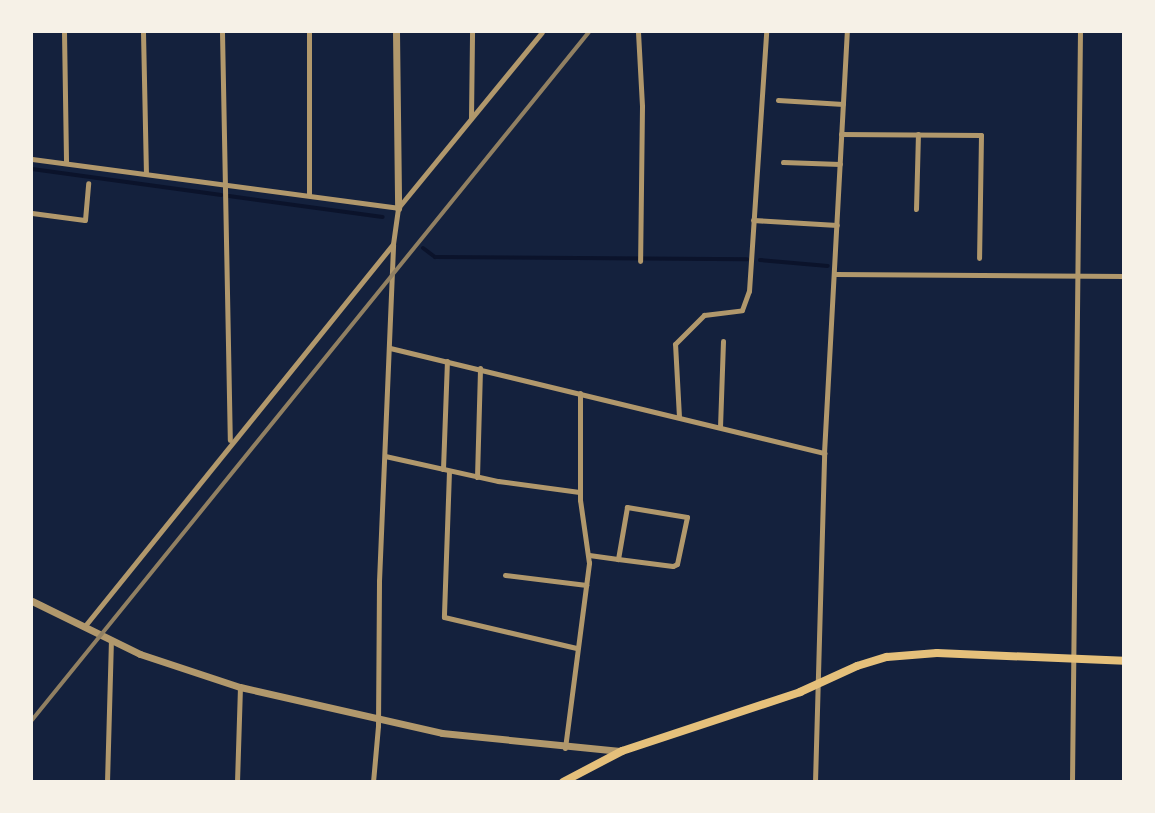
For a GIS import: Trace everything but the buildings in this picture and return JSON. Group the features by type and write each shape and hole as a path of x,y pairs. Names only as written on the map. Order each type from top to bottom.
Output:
{"highway":[{"path":"563,782 622,751 819,684 857,666 912,654 1124,661"}],"street":[{"path":"64,32 66,162"},
{"path":"144,32 146,173"},
{"path":"222,32 230,440"},
{"path":"309,32 309,195"},
{"path":"373,782 378,719 379,581 393,244 398,208 396,32"},
{"path":"471,118 472,32"},
{"path":"398,208 542,32"},
{"path":"638,32 642,106 640,261"},
{"path":"679,417 675,344 704,315 742,310 749,291 766,32"},
{"path":"815,782 824,453 847,32"},
{"path":"1072,782 1076,658 1075,276 1080,32"},
{"path":"778,100 843,104"},
{"path":"841,134 981,135 979,258"},
{"path":"916,209 918,135"},
{"path":"32,159 226,182 398,208"},
{"path":"783,162 840,164"},
{"path":"32,213 85,220 88,183"},
{"path":"753,220 837,225"},
{"path":"84,627 230,440 393,244"},
{"path":"835,274 1124,276"},
{"path":"720,427 723,341"},
{"path":"390,348 824,453"},
{"path":"447,361 444,617 576,648"},
{"path":"477,477 480,368"},
{"path":"565,748 589,555 579,492 580,393"},
{"path":"385,456 477,477 579,492"},
{"path":"589,555 618,558 677,564 687,517 627,507 618,558"},
{"path":"505,575 586,585"},
{"path":"32,601 172,667 240,687 442,733 565,748 622,751"},
{"path":"107,782 111,640"},
{"path":"237,782 240,687"}],"waterway":[{"path":"32,169 221,195"},
{"path":"229,196 383,217"},
{"path":"423,248 435,257 747,259"},
{"path":"760,260 828,266"}],"railway":[{"path":"32,720 589,32"}]}
